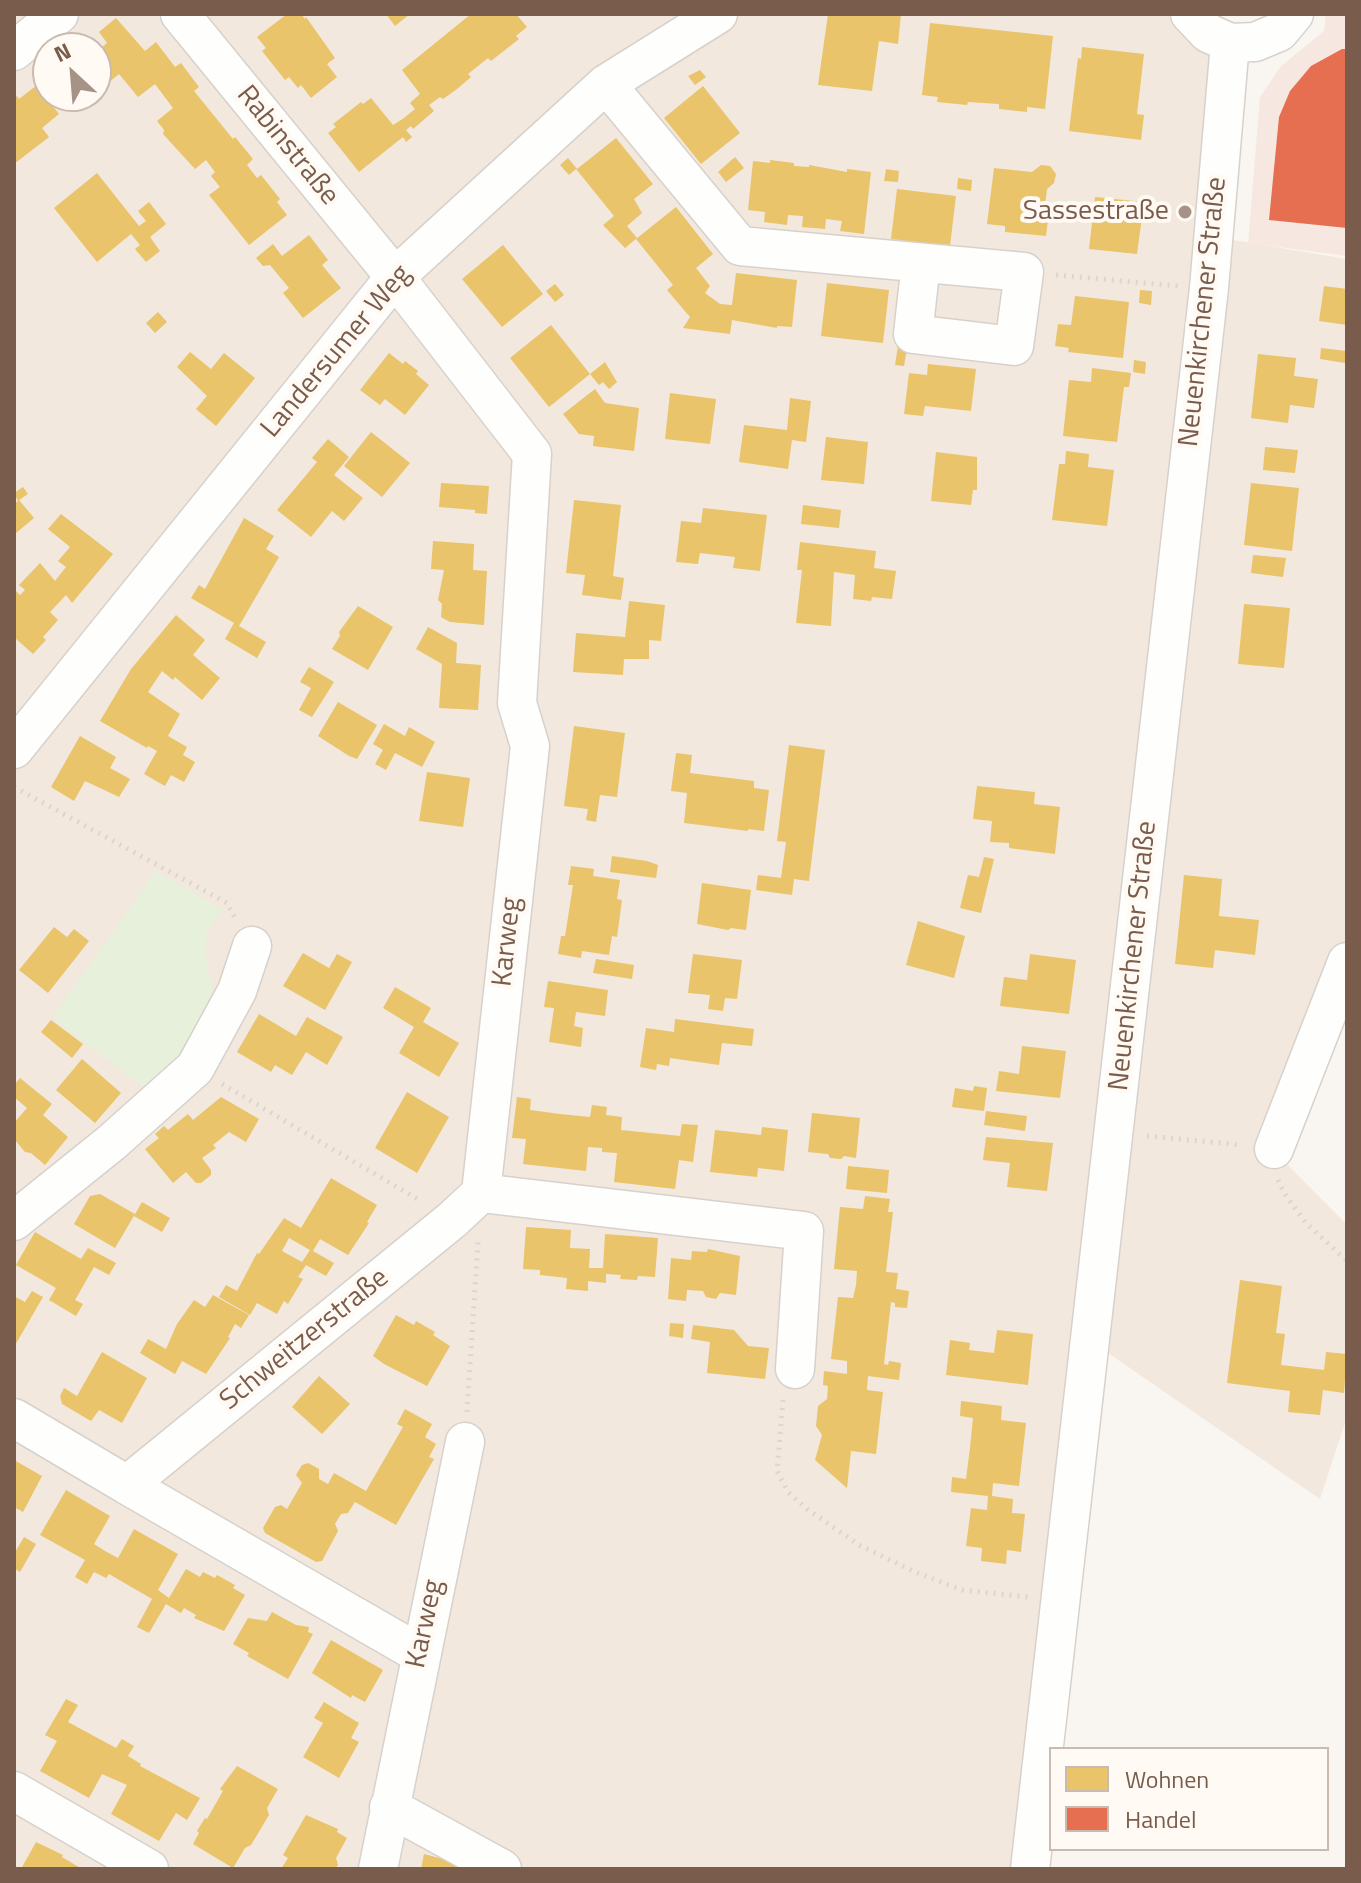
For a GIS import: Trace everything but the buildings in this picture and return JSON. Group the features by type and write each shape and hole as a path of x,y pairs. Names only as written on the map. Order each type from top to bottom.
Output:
{"street":[{"path":"14,51 59,14"},
{"name":"Rabinstraße","path":"180,14 395,277"},
{"name":"Landersumer Weg","path":"14,749 395,277 606,84 718,14"},
{"path":"1190,14 1208,33 1230,43 1255,42 1279,32 1294,14"},
{"name":"Neuenkirchener Straße","path":"1030,1869 1209,288 1230,43"},
{"path":"606,84 740,246 1024,272 1014,346 913,334 921,263"},
{"name":"Karweg","path":"395,277 532,454 517,703 530,746 481,1193"},
{"path":"14,1221 111,1143 195,1068 237,991 252,946"},
{"path":"1274,1149 1347,962"},
{"path":"481,1193 804,1231 795,1369"},
{"name":"Schweitzerstraße","path":"127,1485 481,1193"},
{"path":"14,1418 420,1654"},
{"name":"Karweg","path":"378,1869 465,1442"},
{"path":"14,1791 147,1869"},
{"path":"389,1807 502,1869"}],"path":[{"path":"1024,272 1209,288"},
{"path":"14,787 227,903 252,946"},
{"path":"195,1068 452,1220"},
{"path":"1115,1131 1274,1149 1273,1168 1284,1193 1306,1223 1347,1261"},
{"path":"465,1442 481,1193"},
{"path":"795,1369 785,1379 777,1471 788,1492 807,1509 859,1545 962,1590 1061,1599"}],"shaded area":[{"path":"14,14 1183,14 1215,54 1198,234 1347,259 1347,938 1268,1145 1347,1225 1347,1417 1320,1499 1082,1335 1017,1869 14,1869"},
{"path":"1326,14 1347,14 1347,256 1248,243 1260,97 1281,66 1324,31"}],"green space":[{"path":"156,871 223,910 209,929 205,943 216,1003 183,1064 149,1091 52,1018"}],"place":[{"name":"Sassestraße","path":"1185,212"}]}
